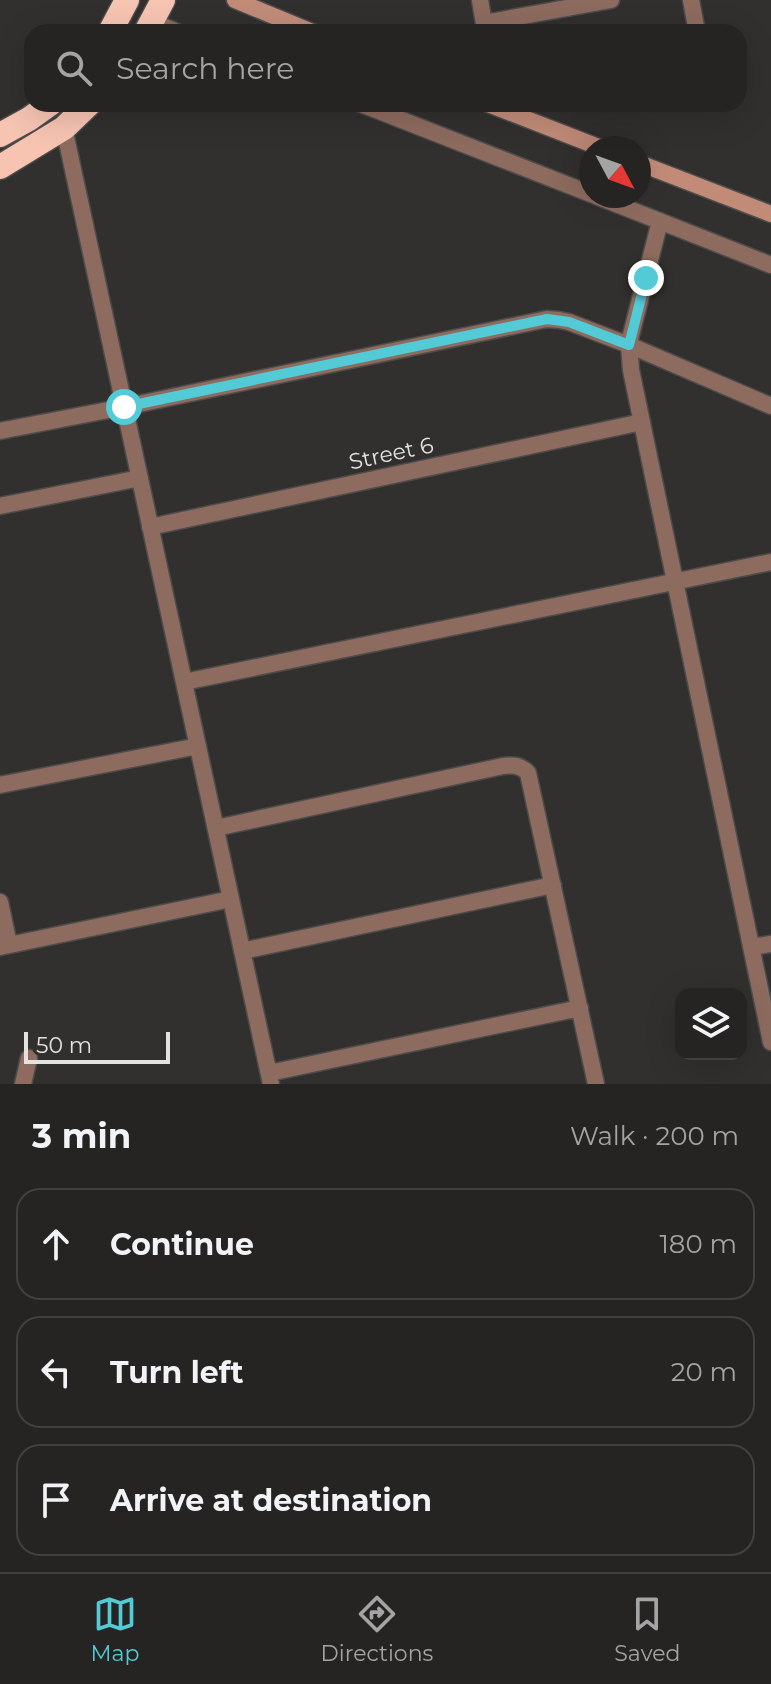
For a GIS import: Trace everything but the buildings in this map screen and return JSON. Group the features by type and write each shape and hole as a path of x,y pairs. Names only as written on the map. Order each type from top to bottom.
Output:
{"highway":[{"path":"114,24 127,0"},
{"path":"151,24 163,0"},
{"path":"0,135 39,112"},
{"path":"0,167 64,128 81,112"}],"street":[{"path":"235,0 293,24"},
{"path":"480,0 484,24"},
{"path":"497,24 585,2 611,0"},
{"path":"691,0 696,24"},
{"path":"381,112 579,190"},
{"path":"509,112 579,139"},
{"path":"64,128 270,1079 580,1008"},
{"path":"651,168 771,214"},
{"path":"626,208 771,265"},
{"path":"660,221 629,345 631,370 771,1042"},
{"path":"0,431 547,319 569,322 629,345 771,406"},
{"name":"Street 6","path":"150,527 642,422"},
{"path":"0,506 140,478"},
{"path":"184,682 771,562"},
{"path":"0,785 198,746"},
{"path":"216,828 503,766 519,766 528,773 596,1084"},
{"path":"242,951 553,885"},
{"path":"0,902 4,946 231,899"},
{"path":"751,947 771,944"},
{"path":"23,1084 29,1058"}],"route":[{"path":"124,407 547,319 569,322 629,345 646,278"}]}
